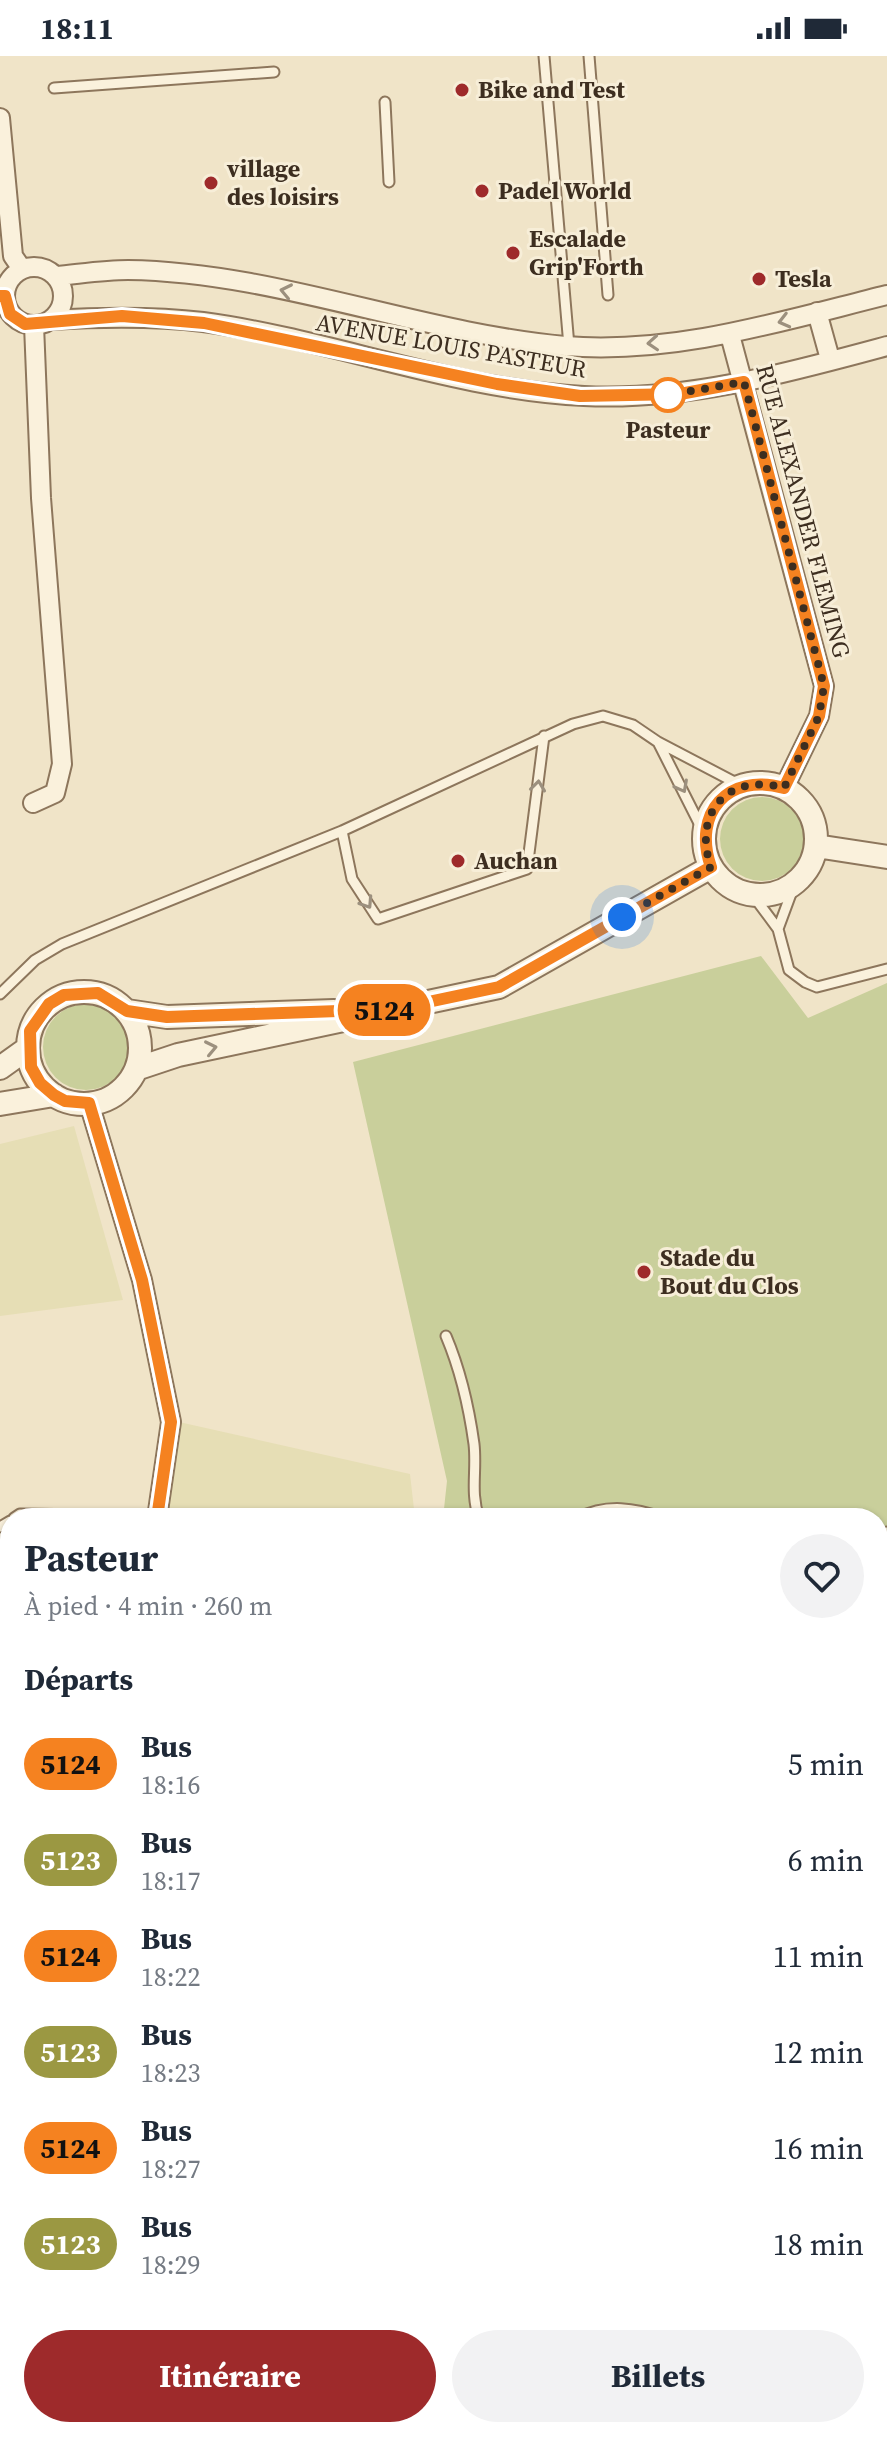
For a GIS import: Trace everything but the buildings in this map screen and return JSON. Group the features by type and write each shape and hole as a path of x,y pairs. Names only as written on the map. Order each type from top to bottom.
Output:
{"street":[{"path":"0,118 13,256 22,269"},
{"path":"33,803 55,793 62,764 41,498 43,322 63,297 56,276 40,267 22,269 9,280 2,296 10,314 25,324 43,322"},
{"name":"AVENUE LOUIS PASTEUR","path":"56,276 129,270 253,284 401,316 569,346 617,346 730,335 887,295"},
{"path":"817,312 830,359"},
{"name":"AVENUE LOUIS PASTEUR","path":"43,322 122,316 204,323 497,384 580,396 680,394 744,382 887,346"},
{"name":"RUE ALEXANDER FLEMING","path":"730,335 824,686 819,716 784,788"},
{"path":"770,784 784,788 798,798 809,812 815,829 816,846 812,860 795,883 768,894 752,894 729,885 711,867 704,833 709,817 718,802 742,786 770,784"},
{"path":"816,846 887,857"},
{"path":"395,1009 167,1017 127,1011 98,993 64,995 38,1016 28,1048 31,1067 40,1083 65,1101 89,1103 117,1093 136,1069 178,1055 499,987 711,867"},
{"path":"127,1011 138,1033 136,1069"},
{"path":"0,1068 28,1048"},
{"path":"0,1104 54,1095"},
{"path":"89,1103 142,1280 171,1422 159,1508"}],"lane":[{"path":"544,56 569,346"},
{"path":"589,56 608,295"},
{"path":"54,88 274,72"},
{"path":"385,102 389,182"},
{"path":"0,994 35,960 62,944 342,831 544,736 603,716 633,725 658,742 742,786"},
{"path":"342,831 352,879 378,919 527,869 544,736"},
{"path":"658,742 704,833"},
{"path":"778,929 795,883"},
{"path":"752,894 778,929 789,970 817,987 887,969"},
{"path":"446,1336 456,1359 474,1447 475,1508"}],"shaded area":[{"path":"74,1126 123,1300 0,1316 0,1144"},
{"path":"179,1422 410,1474 414,1508 167,1508"}],"green space":[{"path":"762,797 778,800 792,809 801,823 804,839 801,855 792,869 778,878 762,881 746,878 732,869 723,855 720,839 723,823 732,809 746,800"},
{"name":"Stade du Bout du Clos","path":"761,956 808,1018 887,983 887,1508 444,1508 447,1481 353,1062"},
{"path":"86,1004 110,1011 122,1023 129,1047 122,1071 110,1083 86,1090 62,1083 50,1071 43,1047 50,1023 62,1011"}],"bus line":[{"name":"5124","path":"0,296 5,296 10,314 25,324 122,316 204,323 497,384 580,396 680,394 744,382 824,686 819,716 784,788 756,783 729,792 718,802 704,833 705,851 711,867 499,987 395,1009 167,1017 127,1011 114,1000 98,993 81,992 64,995 49,1004 38,1016 30,1031 28,1048 31,1067 40,1083 54,1095 65,1101 89,1103 142,1280 171,1422 158,1508"}],"place":[{"name":"Bike and Test","path":"462,90"},
{"name":"village des loisirs","path":"211,183"},
{"name":"Padel World","path":"482,191"},
{"name":"Escalade Grip'Forth","path":"513,253"},
{"name":"Tesla","path":"759,279"},
{"name":"Pasteur","path":"668,395"},
{"name":"Auchan","path":"458,861"},
{"name":"Stade du Bout du Clos","path":"644,1272"}],"route":[{"path":"622,917 711,867 705,851 704,833 718,802 729,792 756,783 784,788 819,716 824,686 744,382 668,395"}]}
